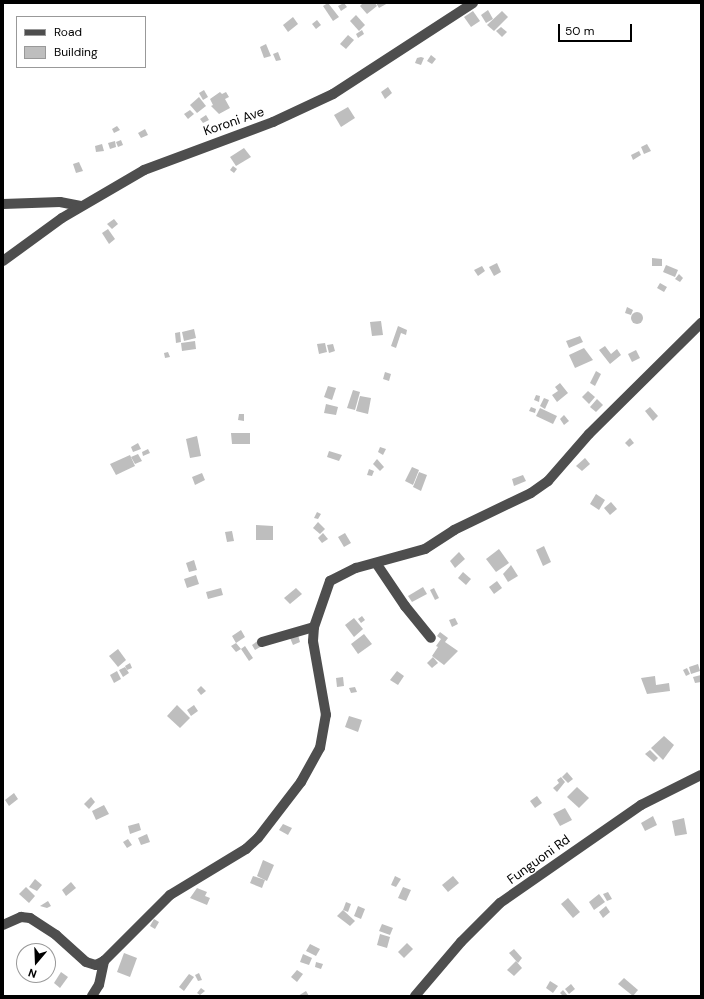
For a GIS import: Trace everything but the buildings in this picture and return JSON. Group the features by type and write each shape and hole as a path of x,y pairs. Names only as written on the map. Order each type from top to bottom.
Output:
{"street":[{"name":"Koroni Ave","path":"3,261 41,232 81,206 144,170 272,122 313,104 473,3"},
{"path":"3,204 60,202 81,206"},
{"path":"3,925 21,917 30,918 56,935 86,962 96,964 104,962 170,895 235,857 258,838 301,782 320,748 326,715 314,652 314,627 330,581 356,568 425,549 454,530 531,493 548,481 589,434 701,323"},
{"path":"376,563 405,606 431,638"},
{"path":"262,642 314,627"},
{"name":"Funguoni Rd","path":"415,996 461,942 500,903 641,805 701,775"},
{"path":"92,996 99,985 104,962"}]}
